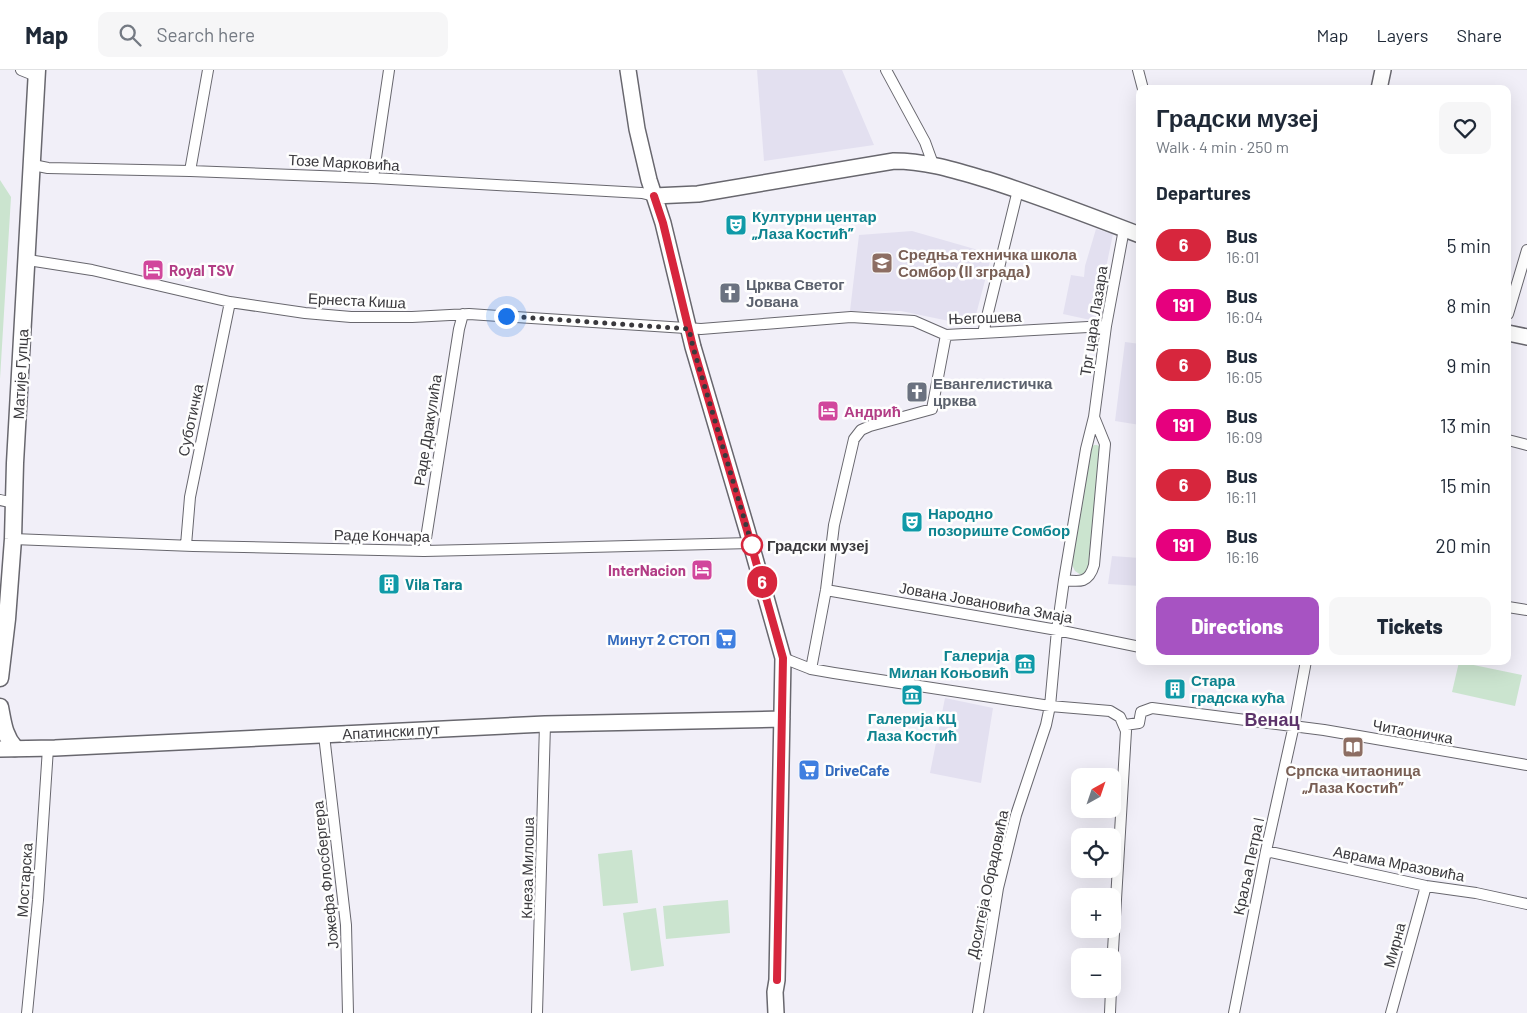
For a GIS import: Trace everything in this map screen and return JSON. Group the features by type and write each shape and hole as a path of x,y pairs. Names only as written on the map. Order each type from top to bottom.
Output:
{"main road":[{"path":"628,70 637,129 663,223 693,347 783,658 776,1013"},
{"path":"1381,85 1383,70"},
{"name":"Матије Гупца","path":"0,678 13,539 7,502 16,453 28,260 33,165 32,72"},
{"path":"654,196 698,194 894,161 933,164 1018,190 1136,234"},
{"path":"1511,334 1527,337"},
{"path":"0,706 4,731 10,743 8,748"},
{"name":"Апатински пут","path":"8,748 48,748 544,724 782,719"},
{"path":"777,980 782,992 786,1013"}],"street":[{"path":"190,171 208,70"},
{"path":"373,178 389,70"},
{"path":"886,70 925,142 933,164"},
{"path":"1138,70 1142,85"},
{"name":"Тозе Марковића","path":"33,165 48,168 373,178 642,193 654,196"},
{"path":"983,333 1018,190"},
{"name":"Трг цара Лазара","path":"1094,417 1105,444 1094,565 1092,573 1088,578 1078,581 1064,580 1086,449 1094,417 1106,326 1124,229"},
{"path":"1511,304 1527,250"},
{"name":"Ернеста Киша","path":"28,260 92,270 230,302 305,313 351,317 412,317 463,314 689,329"},
{"name":"Суботичка","path":"186,545 190,498 230,302"},
{"name":"Раде Дракулића","path":"424,551 459,329 463,314"},
{"name":"Његошева","path":"689,329 701,330 851,317 914,321 946,335 1106,326"},
{"path":"811,669 826,590 834,526 854,438 861,430 870,426 932,409 946,335"},
{"path":"1511,441 1527,445"},
{"name":"Раде Кончара","path":"13,539 424,551 751,543"},
{"name":"Доситеја Обрадовића","path":"978,1013 1000,879 1016,815 1046,725 1050,706 1064,580"},
{"name":"Јована Јовановића Змаја","path":"826,590 1057,630 1136,646"},
{"path":"1511,607 1527,610"},
{"path":"783,658 811,669 1050,706 1110,710 1123,721 1126,741 1113,948"},
{"name":"Краља Петра I","path":"1234,1013 1305,665"},
{"name":"Читаоничка","path":"1123,721 1139,723 1141,712 1152,708 1294,725 1527,765"},
{"name":"Кнеза Милоша","path":"537,1013 544,724"},
{"name":"Јожефа Флосбергера","path":"324,735 346,925 348,1013"},
{"name":"Мостарска","path":"27,1013 38,900 48,748"},
{"name":"Аврама Мразовића","path":"1266,851 1426,886 1476,893 1527,904"},
{"name":"Мирна","path":"1391,1013 1426,886"},
{"path":"1110,1013 1111,998"}],"shaded area":[{"path":"757,70 842,70 874,145 764,161"},
{"path":"1096,229 1113,234 1095,321 1063,314 1071,275 1084,277 1085,266"},
{"path":"912,231 992,254 973,326 901,311 850,311 859,235"},
{"path":"1125,342 1136,343 1136,424 1115,421"},
{"path":"1112,556 1136,558 1136,586 1108,584"},
{"path":"945,698 993,708 981,783 930,773"}],"green space":[{"path":"0,180 11,197 0,379"},
{"path":"1094,445 1101,447 1091,565 1081,575 1075,571 1071,563 1092,447"},
{"path":"1458,665 1474,665 1522,675 1515,706 1452,692"},
{"path":"632,850 638,903 603,906 598,854"},
{"path":"728,900 730,933 666,939 663,906"},
{"path":"656,908 664,966 631,971 623,913"}],"bus line":[{"name":"6","path":"654,196 676,273 693,347 783,658 777,980"}],"place":[{"name":"Културни центар „Лаза Костић”","path":"736,225"},
{"name":"Средња техничка школа Сомбор (II зграда)","path":"882,263"},
{"name":"Royal TSV","path":"153,270"},
{"name":"Црква Светог Јована","path":"730,293"},
{"name":"Евангелистичка црква","path":"917,392"},
{"name":"Андрић","path":"828,411"},
{"name":"Народно позориште Сомбор","path":"912,522"},
{"name":"Градски музеј","path":"752,545"},
{"name":"InterNacion","path":"702,570"},
{"name":"Vila Tara","path":"389,584"},
{"name":"Минут 2 СТОП","path":"726,639"},
{"name":"Галерија Милан Коњовић","path":"1025,664"},
{"name":"Стара градска кућа","path":"1175,689"},
{"name":"Галерија КЦ Лаза Костић","path":"912,695"},
{"name":"Српска читаоница „Лаза Костић”","path":"1353,747"},
{"name":"DriveCafe","path":"809,770"}],"district":[{"name":"Венац","path":"1272,719"}],"route":[{"path":"506,316 689,329 752,545"}]}
